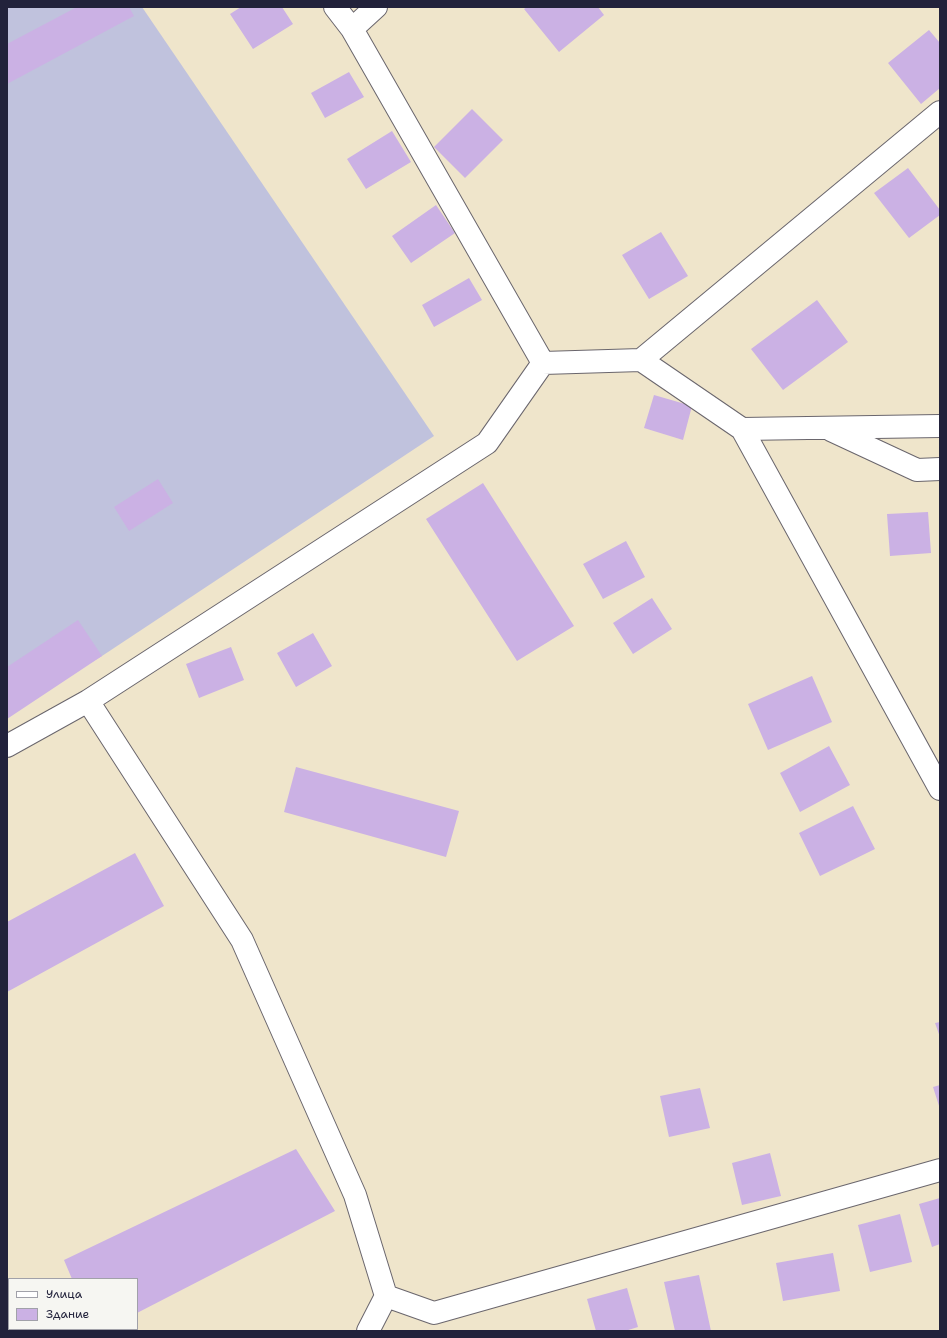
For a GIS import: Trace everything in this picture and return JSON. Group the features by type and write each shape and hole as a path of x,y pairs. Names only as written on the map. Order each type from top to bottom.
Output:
{"street":[{"path":"335,7 352,29 543,363"},
{"path":"352,29 376,7"},
{"path":"641,360 940,112"},
{"path":"543,363 641,360 742,429 940,789"},
{"path":"7,746 88,701 487,443 543,363"},
{"path":"742,429 940,426"},
{"path":"827,428 917,470 940,469"},
{"path":"88,701 242,940 355,1195 386,1296 368,1331"},
{"path":"386,1296 434,1313 940,1170"}],"shaded area":[{"path":"10,7 142,7 434,436 102,656 7,713 7,9"}],"building":[{"path":"77,7 129,7 134,16 7,84 7,44"},
{"path":"241,7 282,7 293,24 253,49 230,14"},
{"path":"527,7 598,7 604,15 559,52 524,9"},
{"path":"929,30 940,43 940,88 921,104 888,63"},
{"path":"349,72 364,97 325,118 311,93"},
{"path":"472,109 503,140 465,178 434,147"},
{"path":"392,131 411,162 366,189 347,159"},
{"path":"908,168 940,210 940,215 909,238 874,193"},
{"path":"436,205 455,233 411,263 392,236"},
{"path":"661,232 688,276 649,299 622,255"},
{"path":"469,278 482,300 434,327 422,305"},
{"path":"817,300 848,342 783,390 751,349"},
{"path":"654,395 692,406 683,440 644,428"},
{"path":"158,479 173,503 129,531 114,507"},
{"path":"483,483 574,626 517,661 426,519"},
{"path":"928,512 931,553 890,556 887,514"},
{"path":"626,541 645,577 603,599 583,564"},
{"path":"652,598 672,629 633,654 613,623"},
{"path":"78,620 102,656 7,719 7,667"},
{"path":"313,633 332,666 296,687 277,653"},
{"path":"231,647 244,680 199,698 186,664"},
{"path":"812,676 832,722 768,750 748,704"},
{"path":"829,746 850,785 800,812 780,773"},
{"path":"296,767 459,811 446,857 284,812"},
{"path":"853,806 875,849 820,876 799,833"},
{"path":"135,853 164,906 7,992 7,922"},
{"path":"940,1022 940,1037 935,1023"},
{"path":"940,1085 940,1109 933,1087"},
{"path":"700,1088 710,1128 669,1137 660,1096"},
{"path":"296,1149 335,1211 138,1312 138,1278 72,1278 64,1260"},
{"path":"770,1153 781,1196 742,1205 732,1163"},
{"path":"940,1198 940,1244 932,1247 919,1204"},
{"path":"900,1214 912,1262 870,1272 858,1225"},
{"path":"833,1253 840,1291 783,1301 776,1263"},
{"path":"699,1275 711,1331 675,1331 664,1282"},
{"path":"627,1288 638,1327 625,1331 596,1331 587,1299"}]}
